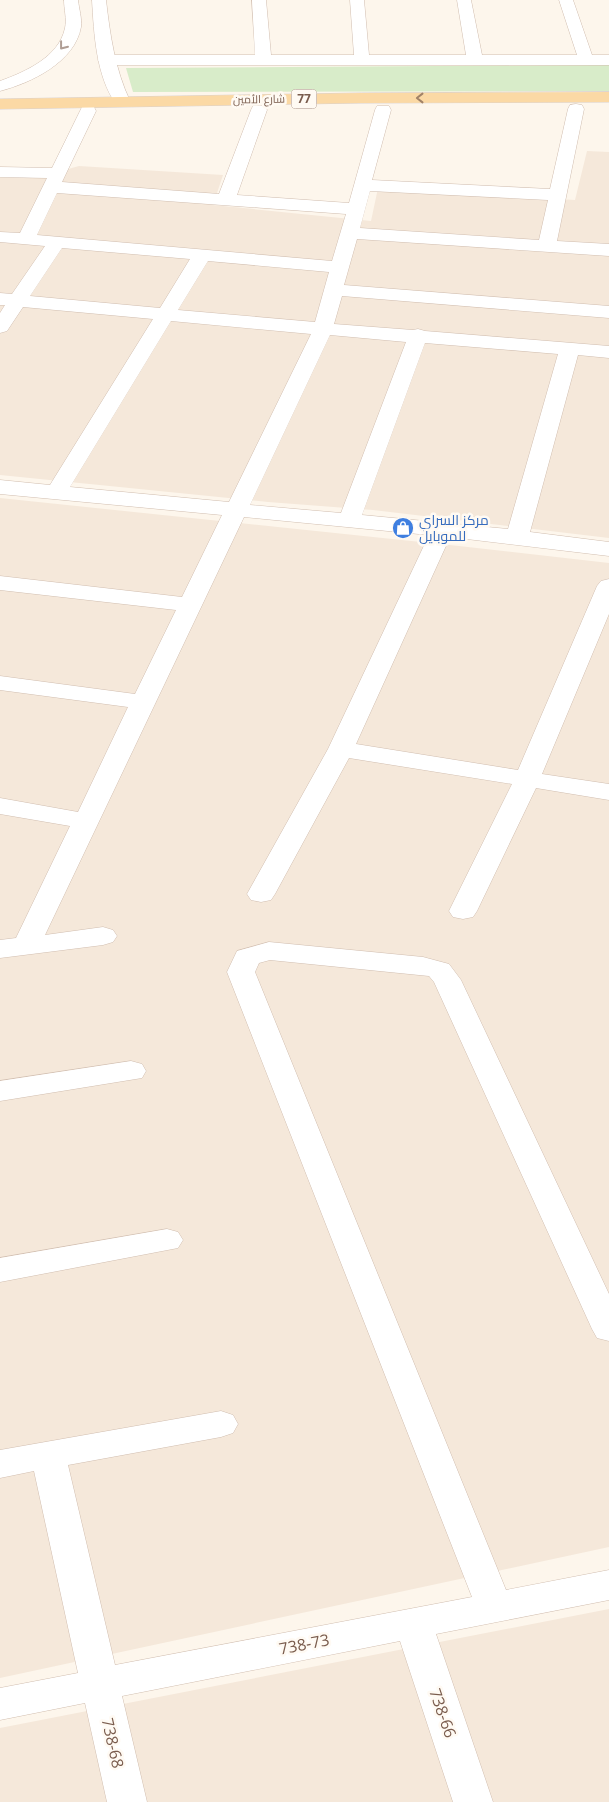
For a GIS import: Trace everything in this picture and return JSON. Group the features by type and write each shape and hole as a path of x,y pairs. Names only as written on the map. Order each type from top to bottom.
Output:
{"main road":[{"name":"شارع الأمين","path":"0,113 122,102 361,98 609,98"},
{"name":"شارع الأمين","path":"0,104 259,110 609,109"}],"street":[{"path":"0,86 36,70 63,48 73,26 71,0"},
{"path":"99,0 106,60 122,102"},
{"path":"259,0 263,61"},
{"path":"357,0 362,61"},
{"path":"464,0 475,61"},
{"path":"566,0 586,60"},
{"path":"106,60 609,60"},
{"path":"26,239 88,106"},
{"path":"547,246 576,109"},
{"path":"226,200 259,110"},
{"path":"13,948 86,821 323,329 383,110"},
{"path":"0,172 226,200 356,209"},
{"path":"362,184 559,195"},
{"path":"349,233 609,250"},
{"path":"0,237 340,267"},
{"path":"0,327 10,300 57,242"},
{"path":"56,493 202,255"},
{"path":"334,290 609,312"},
{"path":"10,300 323,329 418,335 609,352"},
{"path":"349,521 418,335"},
{"path":"517,537 570,348"},
{"path":"0,487 517,537 609,549"},
{"path":"261,894 341,749 442,531"},
{"path":"0,584 190,605"},
{"path":"464,911 527,779 609,586"},
{"path":"0,683 143,702"},
{"path":"341,749 609,792"},
{"path":"0,806 86,821"},
{"path":"13,948 103,936"},
{"path":"495,1608 241,972 246,957 269,951 423,966 439,970 448,980 609,1329"},
{"path":"0,1091 131,1071"},
{"path":"0,1270 167,1240"},
{"path":"0,1464 221,1424"},
{"name":"738-68","path":"48,1455 127,1802"},
{"name":"738-73","path":"0,1704 609,1585"},
{"name":"738-66","path":"413,1623 474,1802"}],"shaded area":[{"path":"587,151 609,152 609,538 373,510 268,502 0,475 0,178 36,178 79,166 223,175 213,205 371,221 378,188 575,200"},
{"path":"0,498 609,563 609,1547 0,1678"},
{"path":"609,1609 609,1802 0,1802 0,1728"}],"green space":[{"path":"609,65 609,91 133,92 126,68"}],"place":[{"name":"مركز السراي للموبايل","path":"403,528"}]}
